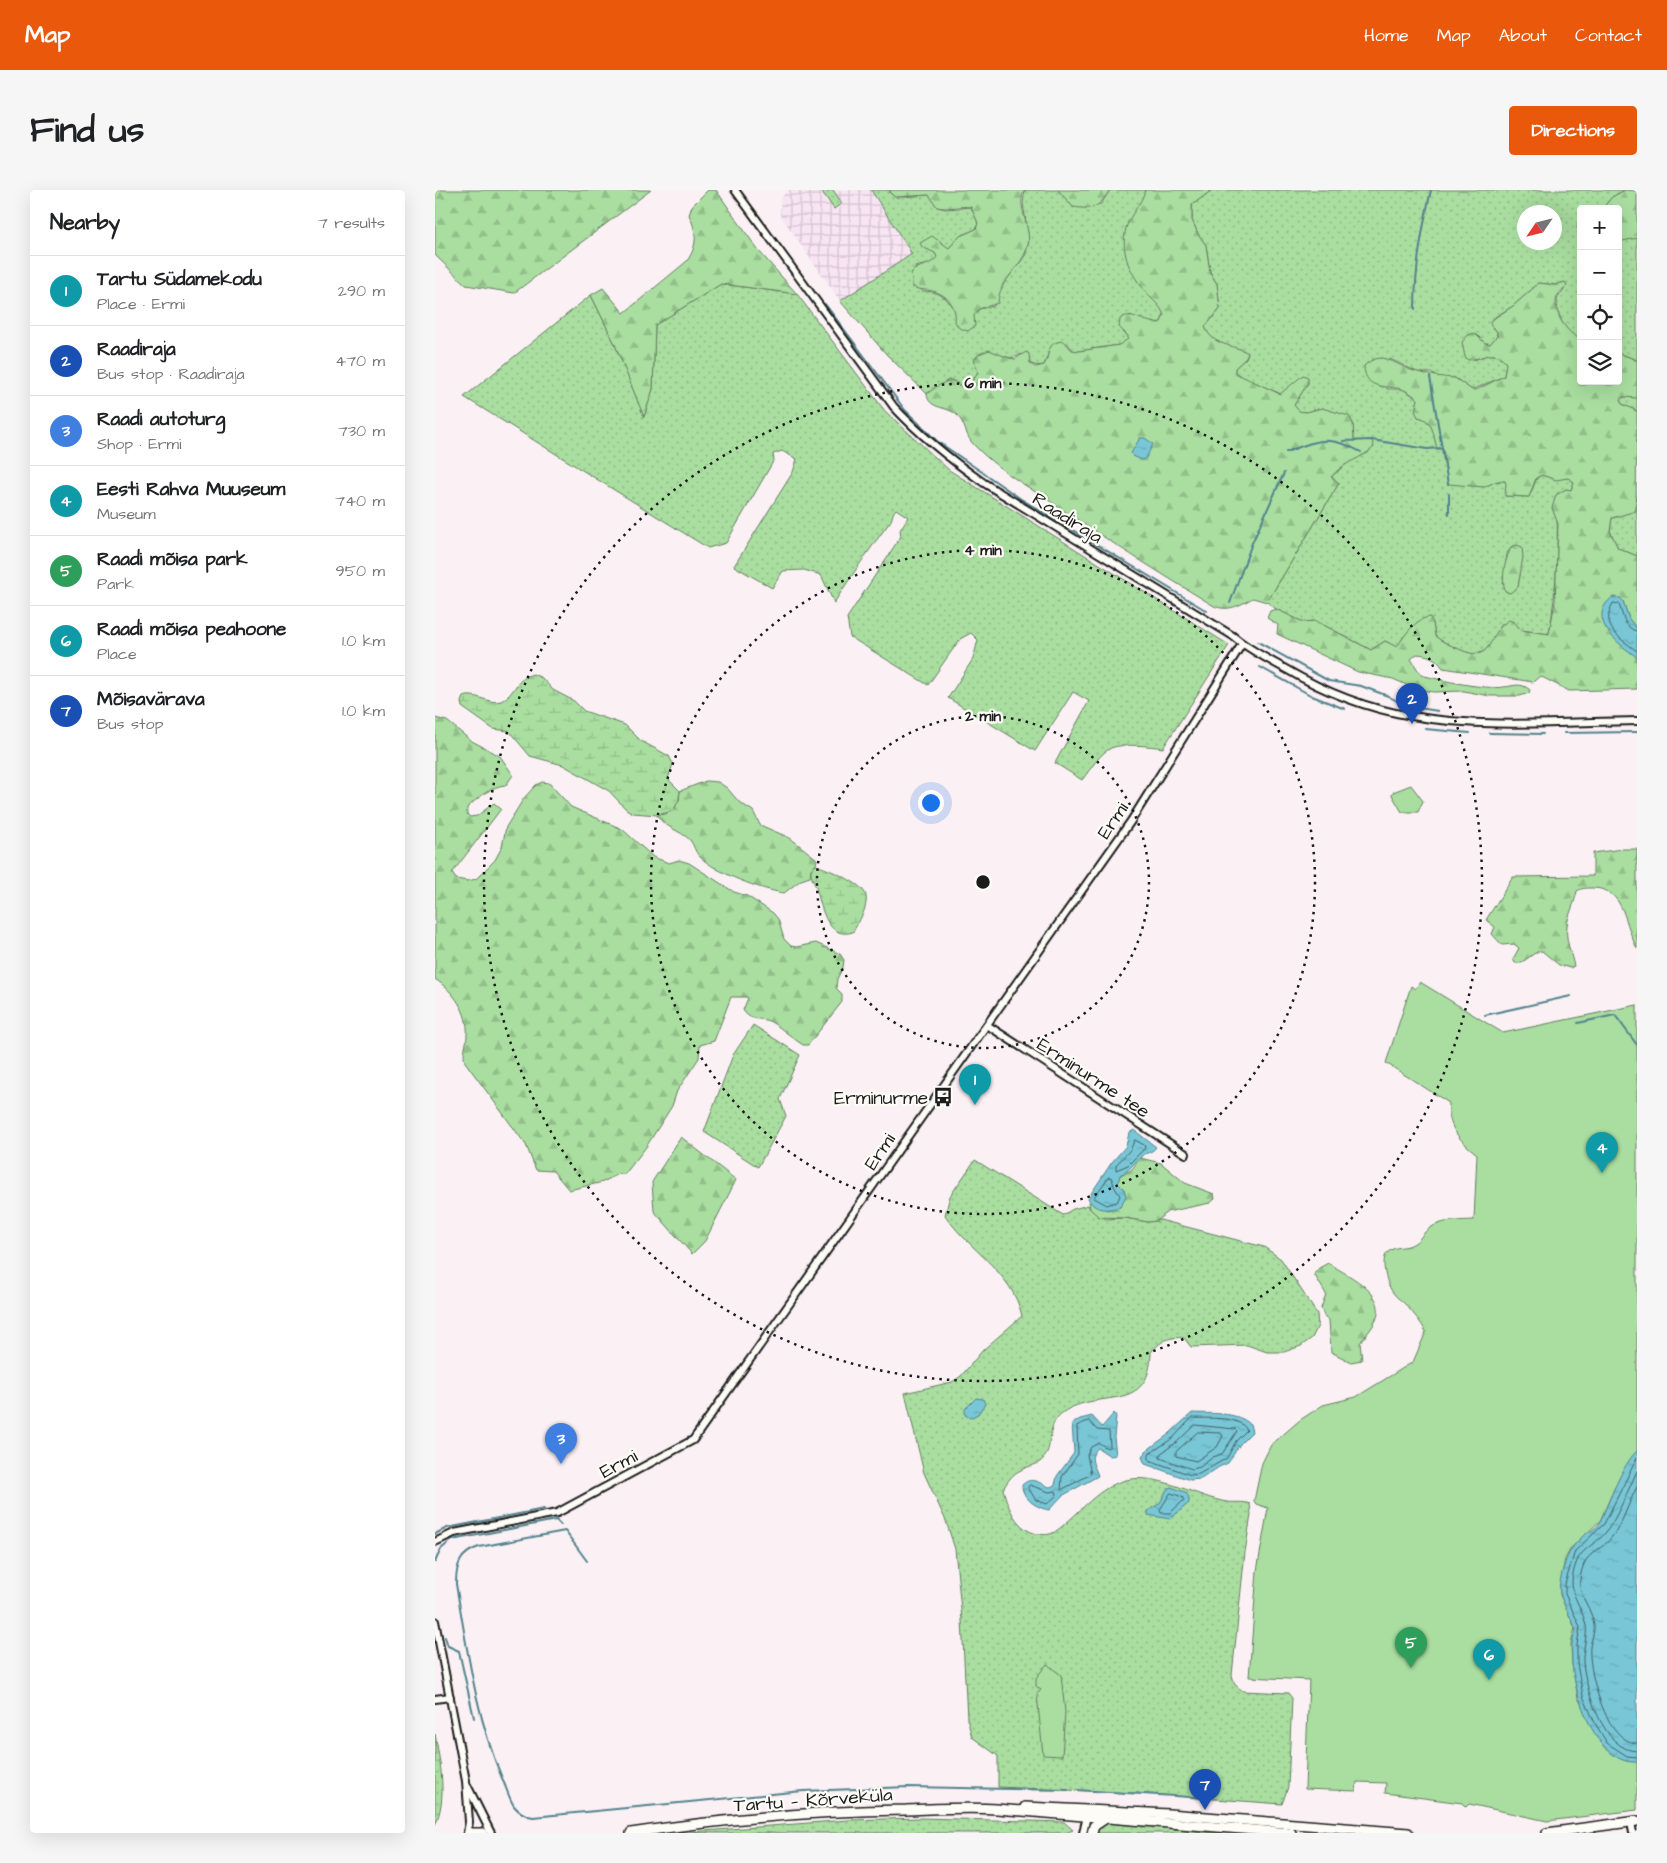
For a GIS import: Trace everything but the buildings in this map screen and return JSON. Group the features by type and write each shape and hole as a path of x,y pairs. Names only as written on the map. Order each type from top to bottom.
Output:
{"main road":[{"name":"Tartu — Kõrveküla","path":"631,1833 735,1820 842,1812 997,1809 1088,1812 1408,1833"},
{"name":"Tartu — Kõrveküla","path":"1088,1812 1107,1818 1291,1833"},
{"path":"1091,1833 1095,1826 1107,1818"},
{"path":"1547,1833 1634,1821"},
{"path":"472,1833 483,1833"}],"street":[{"name":"Raadiraja","path":"735,190 894,408 922,436 984,483 1233,636 1242,644 1323,688 1356,701 1413,716 1455,722 1493,723 1637,721"},
{"name":"Ermi","path":"435,1542 454,1533 557,1513 693,1440 1131,821 1242,644"},
{"name":"Erminurme tee","path":"987,1025 1186,1154"},
{"path":"435,1621 466,1781 469,1822 467,1833"},
{"path":"435,1700 450,1697"},
{"path":"466,1781 491,1833"},
{"path":"1083,1833 1088,1812"},
{"path":"1088,1812 1091,1833"},
{"path":"1633,1833 1634,1821"}],"shaded area":[{"path":"788,190 871,190 913,254 840,301 780,215 781,198"}],"green space":[{"path":"435,190 651,190 514,293 466,285 435,255"},
{"path":"708,190 716,190 758,250 797,294 721,284 655,325 653,389 644,417 614,342 591,295 603,288 624,313 687,261 695,244 694,227 689,215 692,206"},
{"path":"821,190 833,190 842,203 834,209"},
{"path":"871,190 890,190 890,193 896,197 930,195 937,207 946,209 971,207 978,223 976,229 960,236 949,248 945,247 939,240 935,253 937,257 933,263 915,267 922,291 938,294 946,299 956,311 974,315 979,309 994,306 998,291 1025,256 1029,241 1023,203 1025,190 1058,190 1073,207 1101,204 1110,190 1145,190 1148,295 1159,304 1164,315 1161,322 1154,324 1130,315 1123,332 1128,336 1128,340 1119,345 1079,351 1072,350 1068,344 1058,342 1051,346 1044,365 1031,364 1021,354 1005,357 989,351 979,354 974,360 978,372 974,379 963,387 952,380 948,380 927,394 887,355 840,301 912,254"},
{"path":"890,190 1025,190 1022,202 1029,238 1025,253 1002,287 998,303 979,309 974,315 975,326 968,331 959,328 955,322 954,308 949,300 933,291 913,287 911,273 937,257 935,253 922,247 920,243 932,236 949,248 960,236 976,229 978,223 971,207 937,207 929,195 895,197 890,193"},
{"path":"1058,190 1110,190 1099,204 1086,208 1073,207"},
{"path":"1145,190 1212,190 1192,205 1192,220 1198,234 1206,245 1210,272 1217,284 1220,309 1205,327 1213,338 1223,344 1248,353 1246,358 1235,368 1235,373 1280,394 1303,375 1308,377 1308,383 1294,405 1299,411 1306,412 1322,408 1349,416 1353,423 1354,441 1372,440 1374,447 1364,455 1347,463 1331,477 1339,483 1267,602 1253,598 1230,608 1214,606 1109,541 1010,475 991,461 972,442 956,414 934,405 928,399 927,394 944,383 953,381 963,387 974,379 978,372 974,360 979,354 989,350 1015,359 1026,352 1029,354 1030,364 1036,367 1044,365 1049,349 1058,342 1064,341 1072,350 1079,351 1119,345 1128,339 1128,336 1119,327 1120,319 1124,316 1156,323 1161,322 1164,315 1159,306 1136,279 1128,263 1124,246 1126,228"},
{"path":"1212,190 1625,190 1612,197 1605,205 1577,205 1577,337 1566,328 1558,311 1557,299 1564,289 1565,282 1555,285 1539,283 1513,306 1495,317 1491,326 1497,331 1497,336 1490,344 1485,343 1478,336 1475,360 1488,355 1495,355 1503,359 1506,363 1504,376 1472,390 1455,378 1442,379 1431,373 1419,373 1390,359 1387,389 1403,389 1418,399 1416,406 1418,417 1430,424 1437,448 1443,448 1484,487 1497,481 1505,481 1507,484 1505,496 1529,497 1537,478 1542,475 1556,479 1568,478 1574,482 1571,490 1566,489 1556,495 1557,564 1549,634 1521,630 1514,622 1502,624 1490,645 1481,653 1475,654 1459,650 1443,642 1435,636 1433,623 1404,636 1397,648 1385,641 1371,650 1316,621 1303,622 1276,609 1267,602 1339,483 1331,477 1351,460 1368,453 1372,440 1354,441 1353,423 1322,408 1299,412 1294,405 1308,383 1281,394 1235,373 1235,368 1246,358 1243,350 1215,340 1205,327 1220,309 1217,284 1210,272 1206,245 1198,234 1192,220 1192,205","holes":["1512,546 1520,574 1518,587 1503,584 1507,554"]},
{"path":"1625,190 1637,191 1637,238 1622,241 1622,205 1605,205 1612,197"},
{"path":"1637,238 1637,360 1622,354 1622,241"},
{"path":"1565,282 1567,285 1557,297 1556,303 1562,322 1577,337 1577,385 1622,385 1622,354 1637,360 1637,398 1623,397 1620,400 1622,404 1637,411 1636,511 1612,518 1610,531 1618,548 1637,556 1637,629 1629,619 1623,601 1605,627 1620,644 1637,657 1637,689 1569,691 1540,676 1533,682 1443,668 1432,658 1417,654 1411,659 1421,675 1474,686 1496,688 1520,685 1530,690 1529,693 1520,696 1490,696 1464,691 1433,692 1416,689 1393,679 1358,672 1277,634 1278,625 1267,618 1270,611 1276,609 1303,622 1316,621 1371,650 1385,641 1397,647 1415,624 1430,617 1435,636 1446,643 1471,653 1485,651 1497,632 1509,620 1514,622 1521,630 1549,634 1555,602 1558,524 1552,508 1556,495 1566,489 1571,490 1574,482 1568,478 1556,480 1542,475 1536,478 1529,497 1505,496 1505,481 1497,481 1484,487 1448,484 1443,449 1437,449 1430,425 1427,421 1418,417 1415,411 1418,399 1398,388 1373,384 1365,375 1364,366 1375,359 1390,360 1416,372 1455,378 1472,390 1476,390 1504,376 1506,363 1502,358 1493,355 1468,360 1465,357 1462,342 1468,335 1474,333 1485,343 1490,344 1497,336 1497,331 1491,326 1490,321 1513,306 1539,283 1555,285"},
{"path":"721,284 797,294 885,411 949,470 1229,645 1163,748 1129,745 1116,746 1107,750 1099,758 1082,780 1055,763 1089,701 1073,692 1035,751 948,698 973,659 978,640 971,633 960,639 928,685 850,637 847,618 901,536 900,530 908,517 896,509 892,519 834,603 821,575 804,570 783,571 772,588 734,566 793,472 797,459 782,451 773,454 774,460 726,543 708,548 464,397 591,295 614,342 644,416 653,389 655,325"},
{"path":"1623,397 1637,398 1637,411 1622,404 1620,400"},
{"path":"1637,497 1637,556 1618,548 1610,531 1612,518 1627,511"},
{"path":"1512,546 1522,547 1523,557 1518,587 1510,593 1505,591 1503,580 1504,568"},
{"path":"533,674 542,678 553,690 574,701 584,711 625,725 641,741 669,756 673,764 668,779 680,791 679,800 673,811 657,815 633,813 626,809 609,791 563,765 530,756 509,731 493,729 462,707 463,697 468,696 496,702 501,701 509,695 522,679"},
{"path":"435,718 447,721 470,740 500,756 513,775 506,785 490,790 467,808 467,814 470,817 477,816 494,803 501,809 452,873 456,879 468,881 476,879 495,860 502,847 506,827 524,798 536,785 542,782 549,783 571,807 622,829 653,857 669,863 679,860 689,863 734,892 747,896 773,913 778,919 784,939 791,946 796,947 816,943 840,954 844,960 837,979 836,988 842,994 842,1002 808,1045 803,1045 771,1022 752,1018 746,1014 743,1010 748,998 731,997 714,1041 700,1045 699,1058 677,1091 672,1106 646,1147 625,1174 618,1174 603,1182 569,1190 553,1171 536,1170 526,1145 465,1062 467,1026 463,1010 454,996 435,979"},
{"path":"706,781 718,782 727,788 739,802 753,811 760,825 790,838 817,859 816,865 811,869 810,877 801,880 784,893 739,880 716,869 698,854 690,840 663,823 657,815 666,814 679,800 680,791"},
{"path":"1411,785 1423,801 1418,812 1402,812 1392,795 1393,792"},
{"path":"1637,849 1637,948 1618,901 1612,894 1603,890 1584,888 1577,891 1567,926 1568,941 1574,966 1570,968 1559,965 1542,951 1535,953 1522,962 1515,963 1513,959 1519,948 1514,944 1502,945 1492,934 1495,927 1486,920 1513,877 1593,876 1593,853"},
{"path":"816,865 844,877 864,891 866,906 853,932 844,933 837,931 827,921 811,875 811,869"},
{"path":"1420,982 1503,1033 1637,1005 1637,1451 1614,1489 1600,1521 1571,1548 1565,1559 1560,1584 1560,1595 1575,1628 1571,1644 1572,1664 1578,1698 1604,1747 1621,1759 1637,1762 1637,1810 1547,1821 1469,1804 1466,1807 1462,1803 1385,1793 1386,1783 1357,1782 1356,1791 1305,1789 1309,1680 1249,1677 1257,1571 1268,1508 1256,1504 1254,1501 1262,1463 1271,1445 1300,1420 1323,1405 1356,1397 1413,1362 1426,1332 1414,1314 1391,1290 1385,1273 1385,1256 1391,1250 1415,1243 1426,1231 1437,1224 1449,1221 1474,1220 1477,1154 1455,1132 1450,1119 1449,1103 1386,1063 1411,986 1415,989"},
{"path":"753,1025 800,1055 780,1099 786,1116 758,1167 704,1132 733,1055"},
{"path":"681,1137 736,1180 705,1241 692,1254 654,1211 652,1182"},
{"path":"1140,1158 1161,1163 1185,1183 1214,1194 1215,1199 1210,1203 1167,1212 1157,1221 1148,1222 1125,1218 1099,1217 1090,1209 1089,1202 1107,1210 1120,1207 1124,1189 1118,1183 1118,1179 1122,1174 1132,1169"},
{"path":"975,1160 1063,1215 1073,1209 1088,1205 1090,1209 1106,1219 1125,1218 1148,1222 1160,1220 1264,1247 1281,1259 1317,1314 1318,1326 1312,1338 1301,1346 1284,1352 1267,1352 1247,1345 1191,1347 1184,1338 1174,1338 1162,1342 1151,1352 1148,1372 1142,1385 1132,1393 1076,1406 1062,1413 1054,1423 1049,1447 1044,1458 1039,1463 1024,1468 1015,1474 1003,1489 1011,1511 1019,1523 1031,1532 1043,1535 1056,1531 1109,1487 1131,1479 1155,1480 1227,1502 1250,1504 1251,1515 1245,1552 1232,1675 1235,1685 1243,1691 1288,1693 1292,1698 1288,1787 1282,1804 1134,1793 998,1787 998,1756 972,1737 967,1719 962,1620 955,1549 946,1521 924,1473 905,1393 952,1382 961,1376 983,1350 1022,1316 1017,1300 1000,1274 966,1240 945,1215 950,1196"},
{"path":"1328,1263 1365,1287 1373,1295 1377,1304 1378,1313 1374,1324 1360,1343 1362,1360 1351,1362 1331,1352 1329,1320 1324,1316 1321,1308 1326,1294 1314,1274 1319,1268"},
{"path":"1047,1664 1061,1675 1065,1712 1062,1756 1043,1755 1037,1694 1041,1690 1036,1686 1036,1678"},
{"path":"435,1734 441,1768 442,1792 439,1814 435,1825"},
{"path":"920,1818 1064,1822 1073,1830 1066,1833 678,1833 848,1820"},
{"path":"1108,1822 1236,1833 1096,1833 1102,1824"}],"water":[{"path":"1140,438 1145,438 1153,444 1146,458 1142,460 1131,453"},
{"path":"1613,597 1620,598 1623,601 1629,619 1637,629 1637,657 1614,638 1603,622 1602,614 1605,605"},
{"path":"1134,1130 1156,1147 1120,1175 1118,1183 1124,1189 1126,1196 1120,1207 1111,1209 1098,1208 1088,1198 1112,1162 1126,1146 1129,1133"},
{"path":"976,1398 983,1399 985,1404 978,1414 970,1418 965,1415 965,1409"},
{"path":"1114,1413 1116,1416 1114,1437 1116,1455 1110,1456 1098,1448 1092,1458 1098,1476 1062,1496 1049,1510 1035,1505 1027,1499 1022,1485 1026,1482 1033,1480 1050,1487 1055,1485 1057,1476 1074,1453 1072,1424 1080,1419 1092,1416 1102,1427"},
{"path":"1192,1413 1223,1414 1238,1417 1250,1424 1252,1432 1240,1444 1228,1463 1201,1479 1190,1480 1145,1464 1142,1457 1146,1451 1169,1434"},
{"path":"1637,1451 1637,1762 1623,1760 1610,1752 1599,1740 1590,1725 1577,1691 1572,1662 1572,1643 1575,1630 1562,1600 1560,1582 1570,1551 1583,1536 1599,1524 1621,1474"},
{"path":"1171,1487 1185,1492 1189,1497 1189,1503 1170,1519 1148,1515 1148,1511 1160,1503 1167,1489"}],"waterway":[{"path":"1415,309 1420,249 1431,190"},
{"path":"825,304 905,410 937,441 1021,499 1207,611"},
{"path":"1430,377 1448,484"},
{"path":"1343,441 1372,440 1427,449 1442,448"},
{"path":"1286,452 1307,444 1324,441 1340,443 1361,452"},
{"path":"1230,603 1252,543 1284,473"},
{"path":"1449,494 1449,514"},
{"path":"1258,642 1329,681 1361,686 1388,696 1406,706 1438,711"},
{"path":"1260,667 1312,696 1345,709"},
{"path":"1425,729 1470,733"},
{"path":"1564,733 1637,732"},
{"path":"1489,733 1543,734"},
{"path":"1485,1015 1571,996"},
{"path":"1578,1023 1615,1015 1637,1045"},
{"path":"435,1534 447,1528 544,1509"},
{"path":"435,1562 441,1549 452,1540 556,1520 561,1525"},
{"path":"587,1561 565,1531 479,1547 463,1556 458,1566 456,1584 485,1731 511,1800 514,1806 525,1815 533,1817 803,1791 909,1787 1068,1790"},
{"path":"445,1637 448,1646 459,1651 474,1718"},
{"path":"1077,1790 1207,1798"}],"place":[{"name":"Raadiraja","path":"1412,724"},
{"name":"Erminurme","path":"943,1097"},
{"name":"Tartu Südamekodu","path":"975,1105"},
{"name":"Eesti Rahva Muuseum","path":"1602,1173"},
{"name":"Raadi autoturg","path":"561,1464"},
{"name":"Raadi mõisa park","path":"1411,1668"},
{"name":"Raadi mõisa peahoone","path":"1489,1680"},
{"name":"Mõisavärava","path":"1205,1810"}]}
